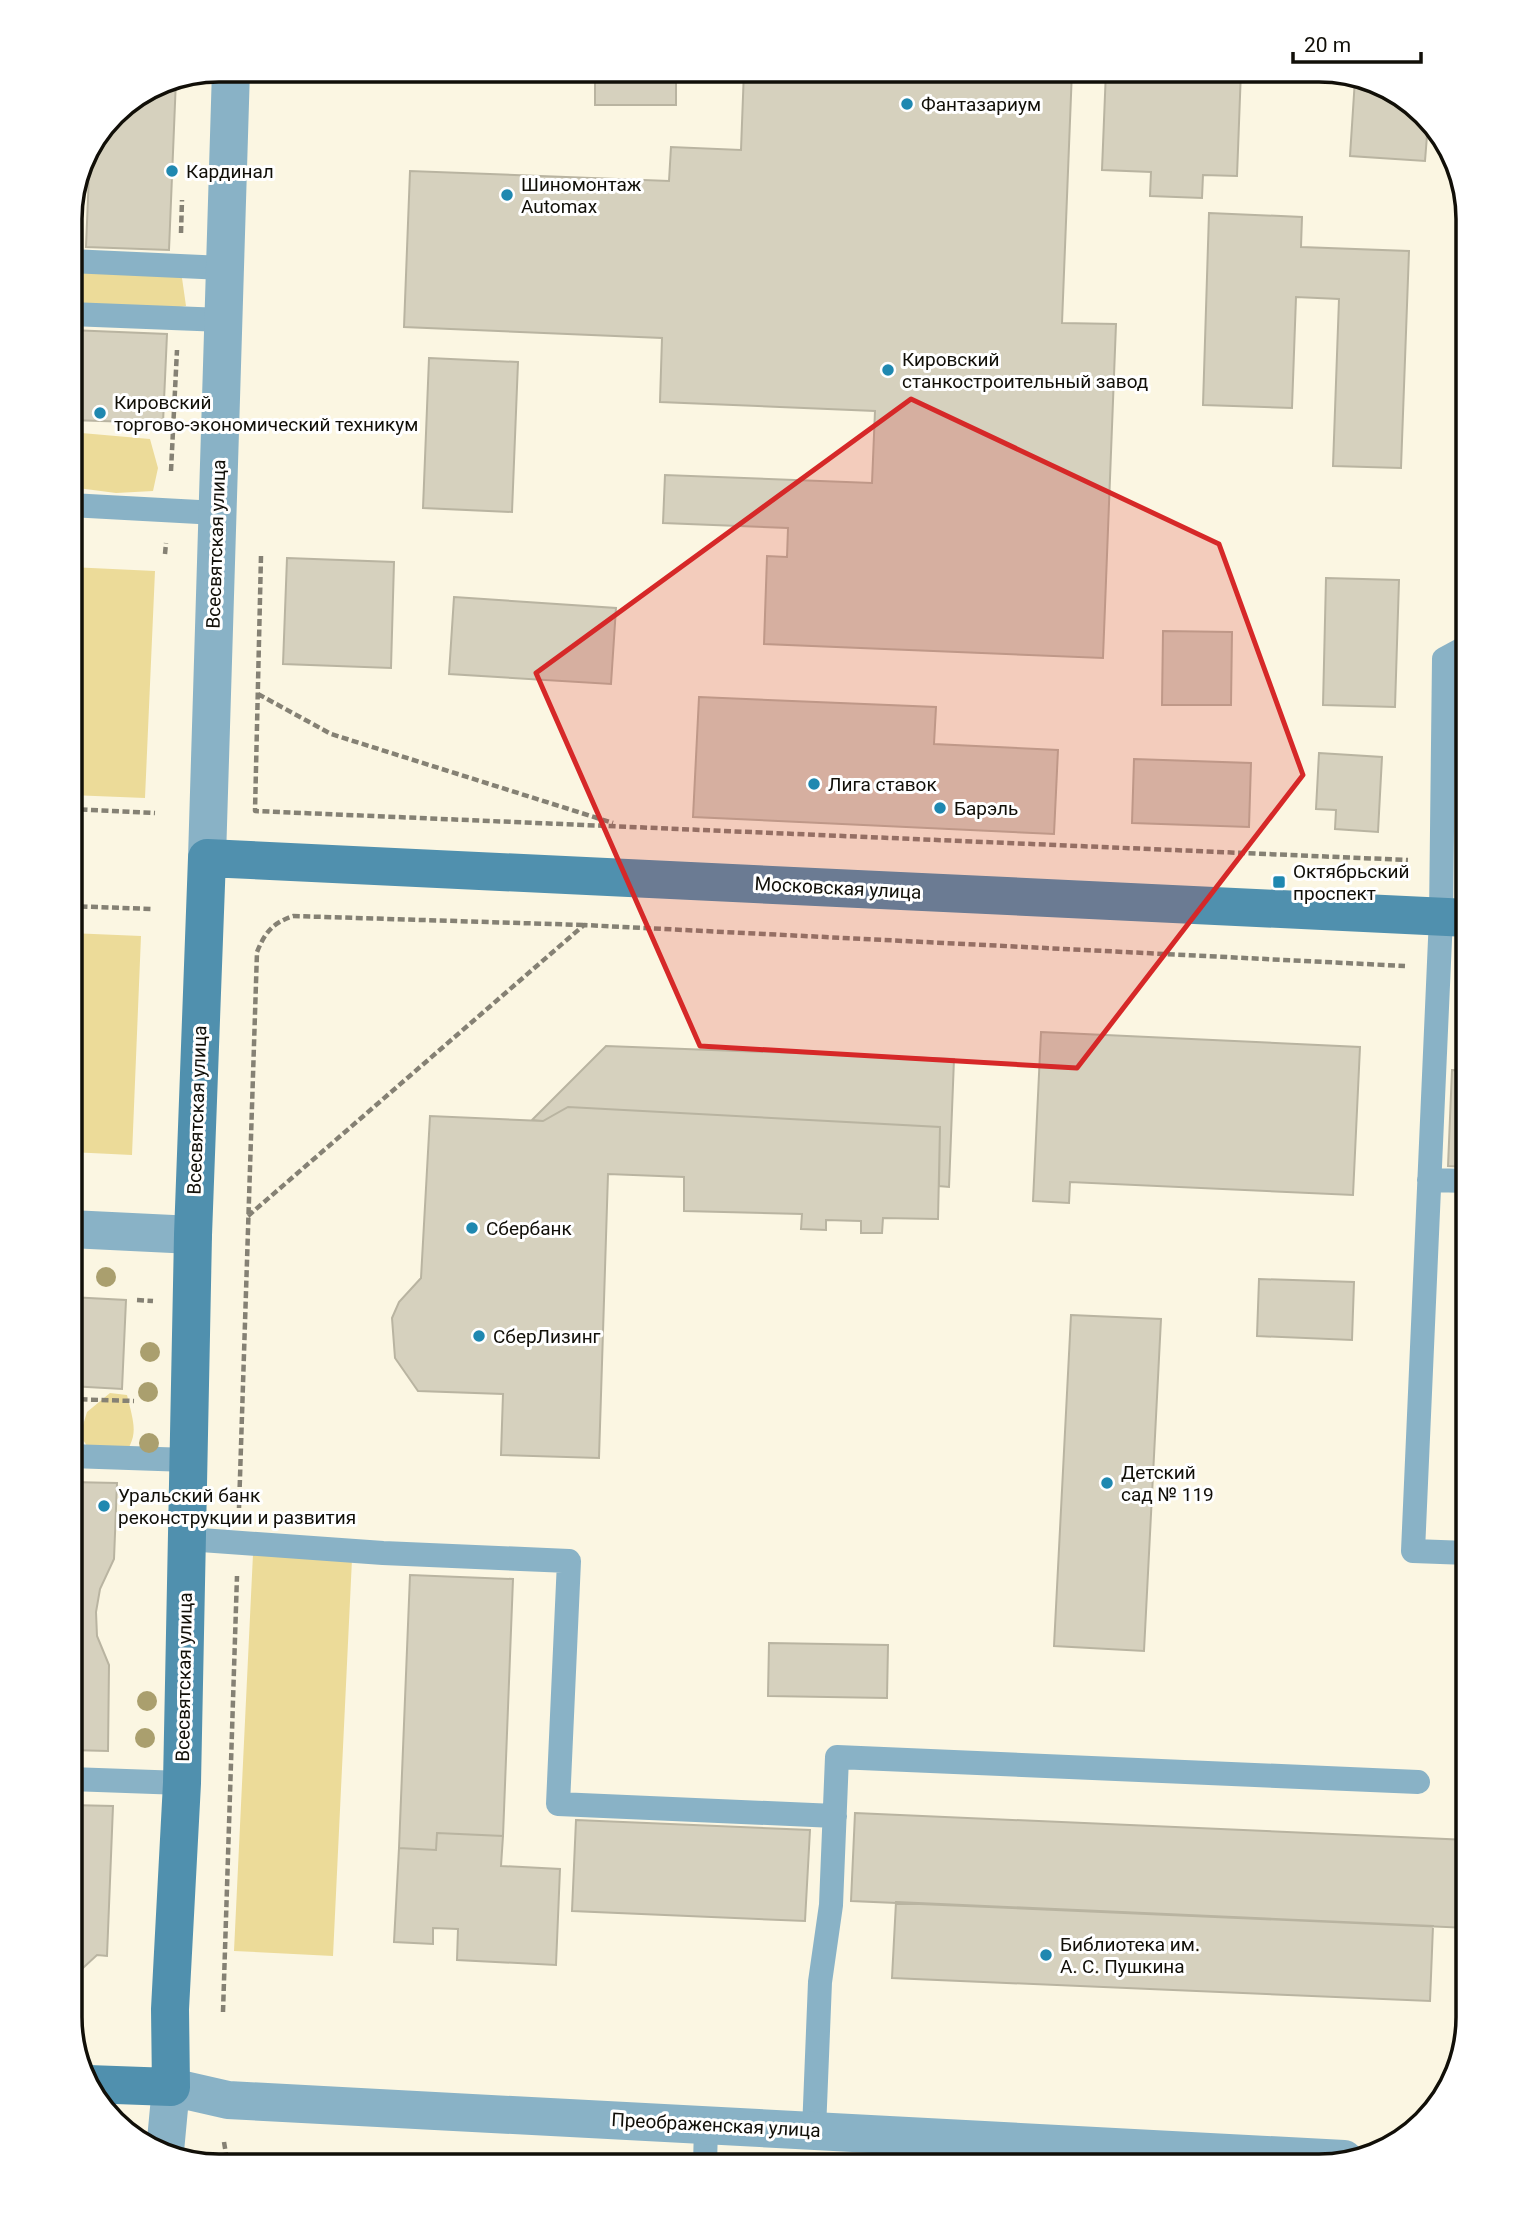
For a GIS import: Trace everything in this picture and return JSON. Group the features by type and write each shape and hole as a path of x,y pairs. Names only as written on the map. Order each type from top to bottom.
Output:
{"main road":[{"name":"Московская улица","path":"207,858 1455,917"},
{"name":"Всесвятская улица","path":"171,2087 170,2009 182,1783 192,1235 207,858"},
{"name":"Преображенская улица","path":"101,2084 171,2087"}],"street":[{"name":"Всесвятская улица","path":"207,858 231,82"},
{"path":"82,1230 192,1235"},
{"name":"Всесвятская улица","path":"166,2143 171,2087"},
{"name":"Преображенская улица","path":"171,2087 228,2100 1252,2154"}],"lane":[{"path":"83,262 225,268"},
{"path":"83,314 223,320"},
{"path":"83,506 217,513"},
{"path":"1456,652 1444,659 1441,861 1455,917 1439,967 1413,1551 1456,1553"},
{"path":"1429,1180 1456,1181"},
{"path":"82,1456 188,1460"},
{"path":"187,1539 569,1561 558,1804 835,1816"},
{"path":"814,2130 820,1982 831,1905 837,1757 1418,1782"},
{"path":"82,1779 182,1783"},
{"path":"705,2153 706,2124"}],"path":[{"path":"171,471 179,318"},
{"path":"165,554 166,542"},
{"path":"258,694 331,734 620,826"},
{"path":"83,810 155,813"},
{"path":"255,811 1441,861"},
{"path":"83,906 152,909"},
{"path":"223,2012 257,952 265,934 277,922 293,916 584,925 1439,967"},
{"path":"248,1216 584,925"},
{"path":"137,1300 154,1301"},
{"path":"82,1399 134,1401"}],"highlighted area":[{"path":"911,399 1219,544 1303,775 1077,1068 700,1046 536,673"}],"shaded area":[{"path":"83,254 182,278 186,306 83,321"},
{"path":"83,433 150,439 158,468 153,491 116,493 83,489"},
{"path":"83,568 155,571 145,798 83,796"},
{"path":"83,934 141,936 132,1155 82,1153"},
{"path":"110,1393 127,1395 134,1432 129,1446 117,1464 97,1462 82,1439 87,1412"},
{"path":"253,1554 352,1559 333,1956 234,1951"}],"building":[{"path":"595,82 676,82 676,105 595,105"},
{"name":"Кировский станкостроительный завод","path":"744,82 1071,83 1062,323 1116,324 1103,658 764,644 767,556 787,557 788,528 663,523 665,475 872,483 875,411 660,402 662,338 404,327 410,171 669,181 671,147 741,150"},
{"path":"1105,83 1241,83 1237,176 1203,175 1202,198 1150,196 1151,172 1102,170"},
{"path":"1354,88 1395,105 1427,135 1425,161 1350,156"},
{"path":"176,90 169,250 86,247 89,179 96,159 116,129 129,116 159,96"},
{"path":"1209,213 1302,217 1301,247 1409,251 1401,468 1333,466 1339,299 1296,297 1292,408 1203,405"},
{"path":"83,331 167,334 163,423 83,420"},
{"path":"429,358 518,362 512,512 423,508"},
{"path":"287,558 394,562 391,668 283,664"},
{"path":"1326,578 1399,580 1395,707 1323,705"},
{"path":"454,597 616,608 611,684 449,674"},
{"path":"1163,631 1232,632 1231,705 1162,705"},
{"path":"699,697 936,707 934,744 1058,750 1054,834 693,817"},
{"path":"1319,753 1382,757 1378,832 1335,829 1336,810 1316,809"},
{"path":"1134,759 1251,763 1249,827 1132,823"},
{"path":"1041,1032 1360,1047 1353,1195 1070,1182 1069,1203 1033,1201"},
{"path":"606,1046 954,1059 949,1187 939,1186 940,1127 568,1107 543,1121 532,1120"},
{"path":"1452,1070 1456,1070 1456,1166 1448,1166"},
{"path":"568,1107 940,1127 938,1219 883,1218 882,1233 861,1233 861,1221 826,1220 826,1230 801,1229 802,1214 684,1211 684,1177 608,1174 599,1458 501,1455 503,1394 418,1391 395,1358 392,1318 399,1302 421,1278 430,1116 543,1121"},
{"path":"1259,1279 1354,1282 1352,1340 1257,1336"},
{"path":"82,1298 126,1300 122,1389 82,1387"},
{"name":"Детский сад № 119","path":"1071,1315 1161,1319 1144,1651 1054,1646"},
{"path":"82,1482 117,1483 114,1559 100,1589 96,1612 97,1636 109,1665 108,1751 82,1750"},
{"path":"410,1575 513,1579 503,1836 437,1833 436,1850 399,1848"},
{"path":"769,1643 888,1645 887,1698 768,1696"},
{"path":"82,1805 113,1806 107,1956 97,1955 82,1969"},
{"path":"855,1813 1456,1839 1456,1927 851,1901"},
{"path":"576,1820 810,1830 805,1921 572,1911"},
{"path":"437,1833 503,1836 501,1866 560,1869 556,1965 457,1960 458,1929 433,1928 433,1944 394,1942 399,1848 436,1850"},
{"path":"896,1902 1433,1926 1430,2001 892,1978"}],"place":[{"name":"Фантазариум","path":"907,104"},
{"name":"Кардинал","path":"172,171"},
{"name":"Шиномонтаж Automax","path":"507,195"},
{"name":"Кировский станкостроительный завод","path":"888,370"},
{"name":"Кировский торгово-экономический техникум","path":"100,413"},
{"name":"Лига ставок","path":"814,784"},
{"name":"Барэль","path":"940,808"},
{"name":"Октябрьский проспект","path":"1279,882"},
{"name":"Сбербанк","path":"472,1228"},
{"name":"СберЛизинг","path":"479,1336"},
{"name":"Детский сад № 119","path":"1107,1483"},
{"name":"Уральский банк реконструкции и развития","path":"104,1506"},
{"name":"Библиотека им. А. С. Пушкина","path":"1046,1955"}]}
